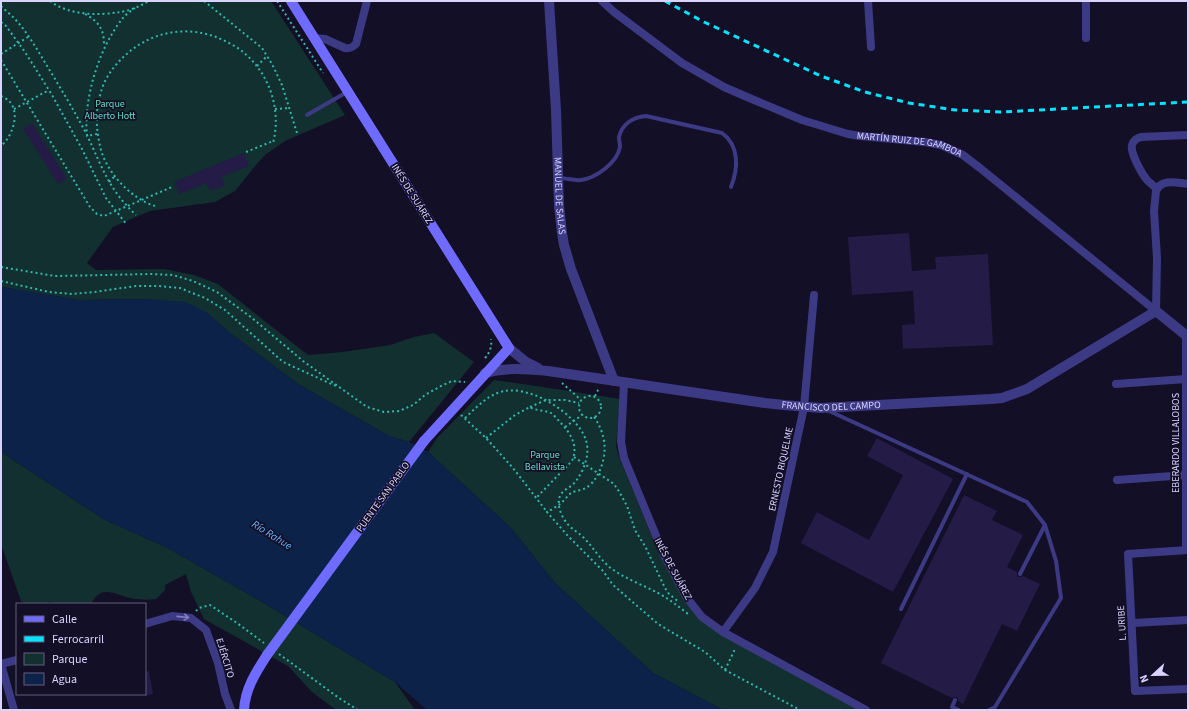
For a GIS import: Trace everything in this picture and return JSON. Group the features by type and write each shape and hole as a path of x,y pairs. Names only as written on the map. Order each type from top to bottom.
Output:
{"main road":[{"name":"INÉS DE SUÁREZ","path":"291,1 509,348"},
{"name":"PUENTE SAN PABLO","path":"244,710 252,679 267,655 424,441 509,348"}],"street":[{"path":"314,38 325,39 345,48 354,46 356,44 367,1"},
{"name":"MANUEL DE SALAS","path":"549,1 556,110 560,222 567,256 614,381"},
{"name":"MARTÍN RUIZ DE GAMBOA","path":"602,1 614,12 682,63 724,87 747,97 802,120 848,134 934,144 952,149 963,155 1187,336"},
{"path":"868,1 871,47"},
{"path":"1086,1 1086,38"},
{"path":"1157,188 1147,180 1137,164 1132,148 1133,142 1141,137 1188,135"},
{"path":"1156,311 1157,258 1154,212 1157,188 1161,184 1168,182 1188,184"},
{"name":"ERNESTO RIQUELME","path":"723,632 755,588 773,552 804,407 814,295"},
{"name":"FRANCISCO DEL CAMPO","path":"485,373 497,370 515,369 548,371 765,403 821,408 1002,398 1027,389 1156,311"},
{"name":"EBERARDO VILLALOBOS","path":"1187,336 1187,550"},
{"name":"INÉS DE SUÁREZ","path":"509,348 526,362 548,371"},
{"path":"1116,384 1186,378"},
{"name":"INÉS DE SUÁREZ","path":"624,383 621,442 624,458 664,555 687,598 702,617 723,632 866,710"},
{"path":"1117,480 1186,475"},
{"name":"L. URIBE","path":"1187,550 1128,554 1133,623 1135,691 1188,689"},
{"name":"EJÉRCITO","path":"146,624 172,616 191,618 206,630 218,663 225,694 231,710"},
{"path":"1133,623 1188,620"},
{"path":"14,710 1,664 16,660"}],"lane":[{"path":"307,115 348,92"},
{"path":"558,178 579,180 599,173 609,165 617,153 620,146 619,142 621,133 625,125 636,117 646,116 722,133 727,137 733,145 736,157 735,172 731,187"},
{"path":"821,408 1027,502 1045,525 1056,561 1062,598 994,708 989,710"},
{"path":"901,609 967,474"},
{"path":"1020,574 1045,525"},
{"path":"955,700 952,707 959,710"}],"path":[{"path":"50,1 62,8 84,13 113,13 135,8"},
{"path":"87,136 86,113 95,72 104,47 123,17 135,8 149,1"},
{"path":"204,1 262,48 282,85 297,133"},
{"path":"1,6 14,18 28,36 60,87 87,136 109,182 126,206 136,215"},
{"path":"84,13 94,19 100,27 104,36 104,47"},
{"path":"1,22 6,26 18,42 49,90 82,148 106,198 127,225"},
{"path":"155,206 133,194 118,181 100,150 97,134 96,111 101,91 110,72 123,56 139,44 158,35 178,31 199,32 219,37 237,47 253,60 265,77 273,96 276,117 274,142 246,152"},
{"path":"1,54 28,36"},
{"path":"257,66 267,56"},
{"path":"1,60 90,207 97,214 104,216 172,187"},
{"path":"14,109 49,90"},
{"path":"1,96 9,101 14,109 15,116 13,128 8,139 1,146"},
{"path":"275,109 289,108"},
{"path":"87,136 97,134"},
{"path":"109,182 115,176"},
{"path":"1,267 55,276 152,274 174,275 193,280 217,292 252,318 303,361 367,407 384,412 399,411 413,405 425,395 452,381 467,382 462,388"},
{"path":"1,281 49,292 72,294 136,286 180,288 205,298 225,310 283,362 342,389"},
{"path":"485,358 490,352 491,339"},
{"path":"566,382 560,381 581,400"},
{"path":"594,386 600,386 595,396"},
{"path":"574,457 585,464 614,484 627,506 635,530 648,552 665,588 689,615 658,593 624,576 612,568 596,553 584,538 568,525 562,515 559,505 560,496 579,477 585,464 587,451 585,438 581,429 574,421 546,400 525,392 514,390 503,391 491,395 465,418 486,438 513,468 547,512 568,536 614,585 658,624 704,652 724,670 800,710"},
{"path":"587,395 595,396 601,405 600,413 594,417 588,418 582,415 579,409 579,403 587,395"},
{"path":"486,438 515,415 546,400 565,400 579,403"},
{"path":"530,407 552,413 572,437 575,448 572,461 536,498"},
{"path":"565,427 582,415"},
{"path":"547,512 559,505 572,492 582,490 591,484 598,473 604,458 605,444 600,428 594,417"},
{"path":"724,670 735,649 730,646"}],"green space":[{"name":"Parque Alberto Hott","path":"1,1 271,1 345,115 285,141 265,155 235,191 215,202 150,211 113,227 87,263 96,270 164,269 194,275 218,284 308,355 343,352 390,345 414,337 434,333 474,362 409,442 389,436 298,384 230,333 206,312 149,299 79,300 1,287"},
{"name":"Parque Bellavista","path":"494,380 620,399 616,446 619,457 659,554 701,619 861,710 723,710 653,673 555,583 511,528 428,452 437,438"},
{"path":"1,452 105,520 166,547 262,602 395,682 415,710 336,710 312,692 288,666 204,619 191,592 186,574 165,585 165,590 156,599 137,599 104,592 99,594 92,603 24,603 21,601 1,544"}],"water":[{"name":"Río Rahue","path":"1,287 79,300 149,299 186,302 206,312 230,333 298,384 389,436 409,442 428,452 511,528 555,583 653,673 723,710 427,710 395,682 262,602 166,547 105,520 1,452"}],"building":[{"path":"32,123 67,179 58,184 23,129"},
{"path":"244,153 249,166 221,177 225,185 210,191 206,183 179,194 174,182"},
{"path":"909,233 912,271 936,269 935,257 988,254 993,345 903,349 902,325 915,324 913,291 852,295 848,237"},
{"path":"877,438 953,479 893,592 801,543 817,512 869,540 903,475 867,456"},
{"path":"964,495 997,511 992,520 1023,535 1007,567 1017,572 1017,576 1023,576 1040,584 1017,631 1002,624 963,704 958,701 957,697 952,698 881,663"},
{"path":"149,671 153,694 145,696 146,695 146,672"}],"railway":[{"path":"665,1 704,22 821,76 865,92 909,103 955,110 1001,112 1188,102"}]}
